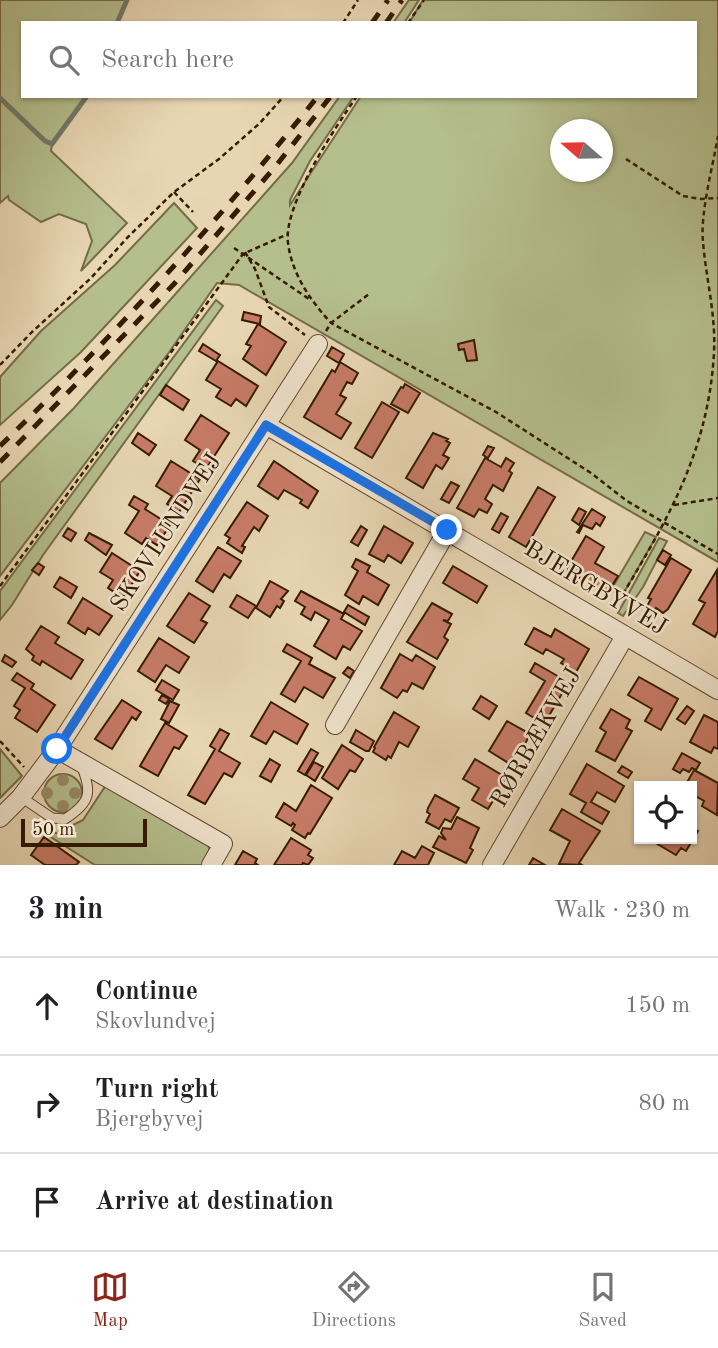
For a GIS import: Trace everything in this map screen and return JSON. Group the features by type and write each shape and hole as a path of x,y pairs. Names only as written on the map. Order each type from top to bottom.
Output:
{"street":[{"name":"SKOVLUNDVEJ","path":"0,818 21,797 57,749 318,344"},
{"name":"BJERGBYVEJ","path":"266,425 718,690"},
{"path":"335,724 447,530"},
{"name":"RØRBÆKVEJ","path":"492,865 625,636"},
{"path":"57,749 223,844 211,865"}],"lane":[{"path":"21,797 52,818 65,820 80,810 88,796 86,776 80,763"}],"path":[{"path":"344,21 358,0"},
{"path":"409,21 424,0"},
{"path":"0,365 91,278 174,192 219,159 260,123 282,98"},
{"path":"356,98 315,162 293,207 287,240 294,269 312,301 331,323 496,412 591,473 627,501 718,554"},
{"path":"605,624 666,523 698,444 706,414 714,352 713,298 702,239 718,136"},
{"path":"626,159 683,196 701,200 718,198"},
{"path":"174,192 192,212"},
{"path":"0,586 244,253 288,234"},
{"path":"234,248 312,301"},
{"path":"249,258 269,307 318,344"},
{"path":"331,323 369,295"},
{"path":"674,505 718,498"},
{"path":"0,741 35,779"}],"green space":[{"path":"0,0 127,0 118,21 21,21 21,98 86,98 52,144 51,151 127,223 81,271 92,241 86,224 59,214 41,222 9,200 8,196 0,203"},
{"path":"409,0 419,0 405,21 394,21"},
{"path":"423,0 718,0 718,562 239,285 217,283 170,351 0,576 0,483 74,408 292,163 339,98 353,98 310,161 290,205 360,98 697,98 697,21 410,21"},
{"path":"174,203 197,228 81,352 0,425 0,377 41,331 115,265"},
{"path":"216,300 223,306 43,555 0,620 0,591"},
{"path":"645,532 656,537 622,596 611,590"},
{"path":"659,538 667,541 643,587 623,616 618,613"},
{"path":"0,749 22,776 0,798"},
{"path":"63,774 77,779 82,793 77,807 63,812 49,807 44,793 49,779"},
{"path":"106,785 208,845 211,854 203,865 95,865 38,829 55,833 69,832 71,826 83,820"}],"building":[{"path":"244,312 261,316 260,324 242,320"},
{"path":"258,324 286,342 266,375 243,359 251,346 246,344"},
{"path":"474,340 477,360 467,361 464,349 459,350 458,344"},
{"path":"203,344 220,355 216,361 199,351"},
{"path":"332,347 344,354 339,363 327,356"},
{"path":"218,361 258,386 246,406 236,399 231,406 216,397 221,389 206,380"},
{"path":"340,362 358,373 352,384 347,382 340,395 346,398 336,414 351,423 341,439 304,417 332,370 335,372"},
{"path":"405,384 420,393 408,413 391,404"},
{"path":"166,385 189,400 183,410 160,395"},
{"path":"382,402 399,412 372,458 355,448"},
{"path":"201,415 229,433 206,469 193,461 200,450 185,440"},
{"path":"138,433 156,445 149,455 132,443"},
{"path":"433,433 448,439 446,441 450,443 443,455 449,458 442,469 436,465 423,488 406,478"},
{"path":"488,446 494,448 488,458 483,455"},
{"path":"485,458 501,467 506,458 514,463 503,491 493,485 485,499 492,504 487,513 479,509 474,517 457,508"},
{"path":"171,461 200,479 179,512 167,504 172,496 156,486"},
{"path":"274,461 318,491 308,508 300,503 302,500 284,490 278,499 258,486"},
{"path":"451,482 459,486 449,503 441,499"},
{"path":"538,487 555,497 526,547 509,537"},
{"path":"134,496 148,504 145,509 170,525 157,545 146,538 142,544 125,533 139,511 129,505"},
{"path":"247,502 268,516 259,531 254,527 242,546 245,547 242,553 227,543 230,538 225,535"},
{"path":"579,508 586,512 579,525 572,520"},
{"path":"592,509 605,517 600,526 596,523 592,529 583,525 579,533 577,532"},
{"path":"501,513 508,517 499,533 492,529"},
{"path":"361,526 367,530 358,546 351,542"},
{"path":"384,526 413,543 401,563 388,555 384,562 369,554"},
{"path":"68,528 76,533 71,541 63,536"},
{"path":"89,533 112,545 106,555 85,540"},
{"path":"586,536 604,547 595,563 618,576 607,594 566,570"},
{"path":"218,547 241,561 230,578 224,574 213,592 196,581"},
{"path":"663,550 671,555 665,565 657,560"},
{"path":"112,553 140,571 123,598 108,588 113,580 100,572"},
{"path":"671,558 691,570 668,609 663,613 656,608 653,612 646,608 651,599 648,598"},
{"path":"356,559 370,566 367,572 389,585 378,605 363,596 359,604 345,595 358,571 352,567"},
{"path":"38,563 44,567 39,575 32,570"},
{"path":"453,566 487,586 477,603 443,583"},
{"path":"717,570 718,631 715,637 693,624 705,603 699,600"},
{"path":"60,577 77,587 71,598 54,587"},
{"path":"270,581 288,591 281,599 284,601 280,608 277,606 270,617 256,608"},
{"path":"301,591 344,614 341,619 362,631 350,650 343,646 336,659 314,646 329,620 315,612 311,620 301,614 305,607 295,601"},
{"path":"189,593 210,606 201,620 207,623 194,643 167,626"},
{"path":"237,595 256,606 248,618 230,607"},
{"path":"83,598 112,616 99,635 88,628 85,634 68,623"},
{"path":"432,603 452,614 448,621 443,620 451,624 444,637 448,640 437,659 407,642"},
{"path":"348,605 369,617 365,625 344,612"},
{"path":"41,626 59,637 55,643 83,660 71,679 42,661 40,665 32,660 34,656 26,649"},
{"path":"534,628 551,637 555,629 589,649 576,672 561,663 564,659 546,649 543,654 525,644"},
{"path":"159,638 189,657 179,673 166,665 155,682 138,671"},
{"path":"287,644 312,658 309,664 335,678 323,698 304,687 295,702 281,694 301,661 283,651"},
{"path":"400,654 412,661 416,655 435,667 423,689 412,683 407,692 403,690 397,698 381,688"},
{"path":"5,655 16,662 12,667 2,661"},
{"path":"535,663 561,678 557,685 564,690 544,724 526,713 545,681 530,672"},
{"path":"348,667 354,671 350,678 343,673"},
{"path":"17,673 34,684 31,689 55,705 37,732 15,718 20,710 14,706 25,688 12,680"},
{"path":"639,677 678,699 661,730 645,721 652,709 628,695"},
{"path":"162,680 179,690 173,700 156,690"},
{"path":"162,695 169,699 166,704 159,700"},
{"path":"481,696 497,706 489,719 473,709"},
{"path":"122,700 141,712 136,720 132,717 112,749 95,739"},
{"path":"170,701 179,705 169,723 161,719"},
{"path":"271,702 308,724 297,744 274,731 266,744 251,736"},
{"path":"687,706 694,711 685,724 677,719"},
{"path":"611,709 630,720 626,728 632,731 615,761 596,751 606,732 600,728"},
{"path":"394,712 419,727 408,747 399,742 391,758 388,756 386,760 373,752"},
{"path":"704,715 718,722 718,749 714,747 711,753 690,742"},
{"path":"507,721 530,734 510,764 489,751"},
{"path":"165,723 187,736 179,749 174,747 158,776 140,766"},
{"path":"220,729 229,734 219,751 240,763 232,777 224,773 205,804 188,795 215,749 210,746"},
{"path":"356,730 374,741 369,751 350,742"},
{"path":"342,745 363,759 355,772 350,770 338,789 322,778"},
{"path":"311,749 318,753 305,775 298,771"},
{"path":"682,753 700,763 696,770 692,768 689,772 683,769 680,773 673,769"},
{"path":"270,759 280,765 271,782 260,776"},
{"path":"475,759 507,778 488,809 472,800 479,788 463,779"},
{"path":"314,762 323,767 315,781 306,775"},
{"path":"587,764 624,786 615,802 597,792 591,802 609,812 602,824 581,812 586,803 570,794"},
{"path":"622,766 632,772 628,778 618,772"},
{"path":"694,770 718,783 717,815 702,806 704,801 697,797 697,781 688,781"},
{"path":"311,785 332,798 305,838 292,830 295,825 293,823 291,826 276,817 284,803 296,811"},
{"path":"435,795 459,808 451,822 445,819 439,829 426,822 430,814 427,812 428,808"},
{"path":"562,809 600,831 579,863 582,865 559,864 570,841 550,830"},
{"path":"457,817 479,828 466,863 433,847 439,836 446,840 441,833 443,828 451,829"},
{"path":"44,837 79,862 76,865 45,865 31,855"},
{"path":"291,838 311,850 308,855 313,858 308,865 274,865"},
{"path":"657,844 690,844 686,851 681,848 676,855"},
{"path":"422,846 434,853 428,865 394,865 402,851 415,858"},
{"path":"243,851 257,859 255,863 258,865 235,865"},
{"path":"533,858 545,865 529,865"}],"waterway":[{"path":"118,21 127,0"},
{"path":"0,98 45,141 52,144 86,98"}],"railway":[{"path":"373,21 388,0"},
{"path":"387,21 402,0"},
{"path":"0,446 165,276 243,188 316,98"},
{"path":"0,462 174,284 275,167 329,98"}],"route":[{"path":"57,749 266,425 447,530"}]}
